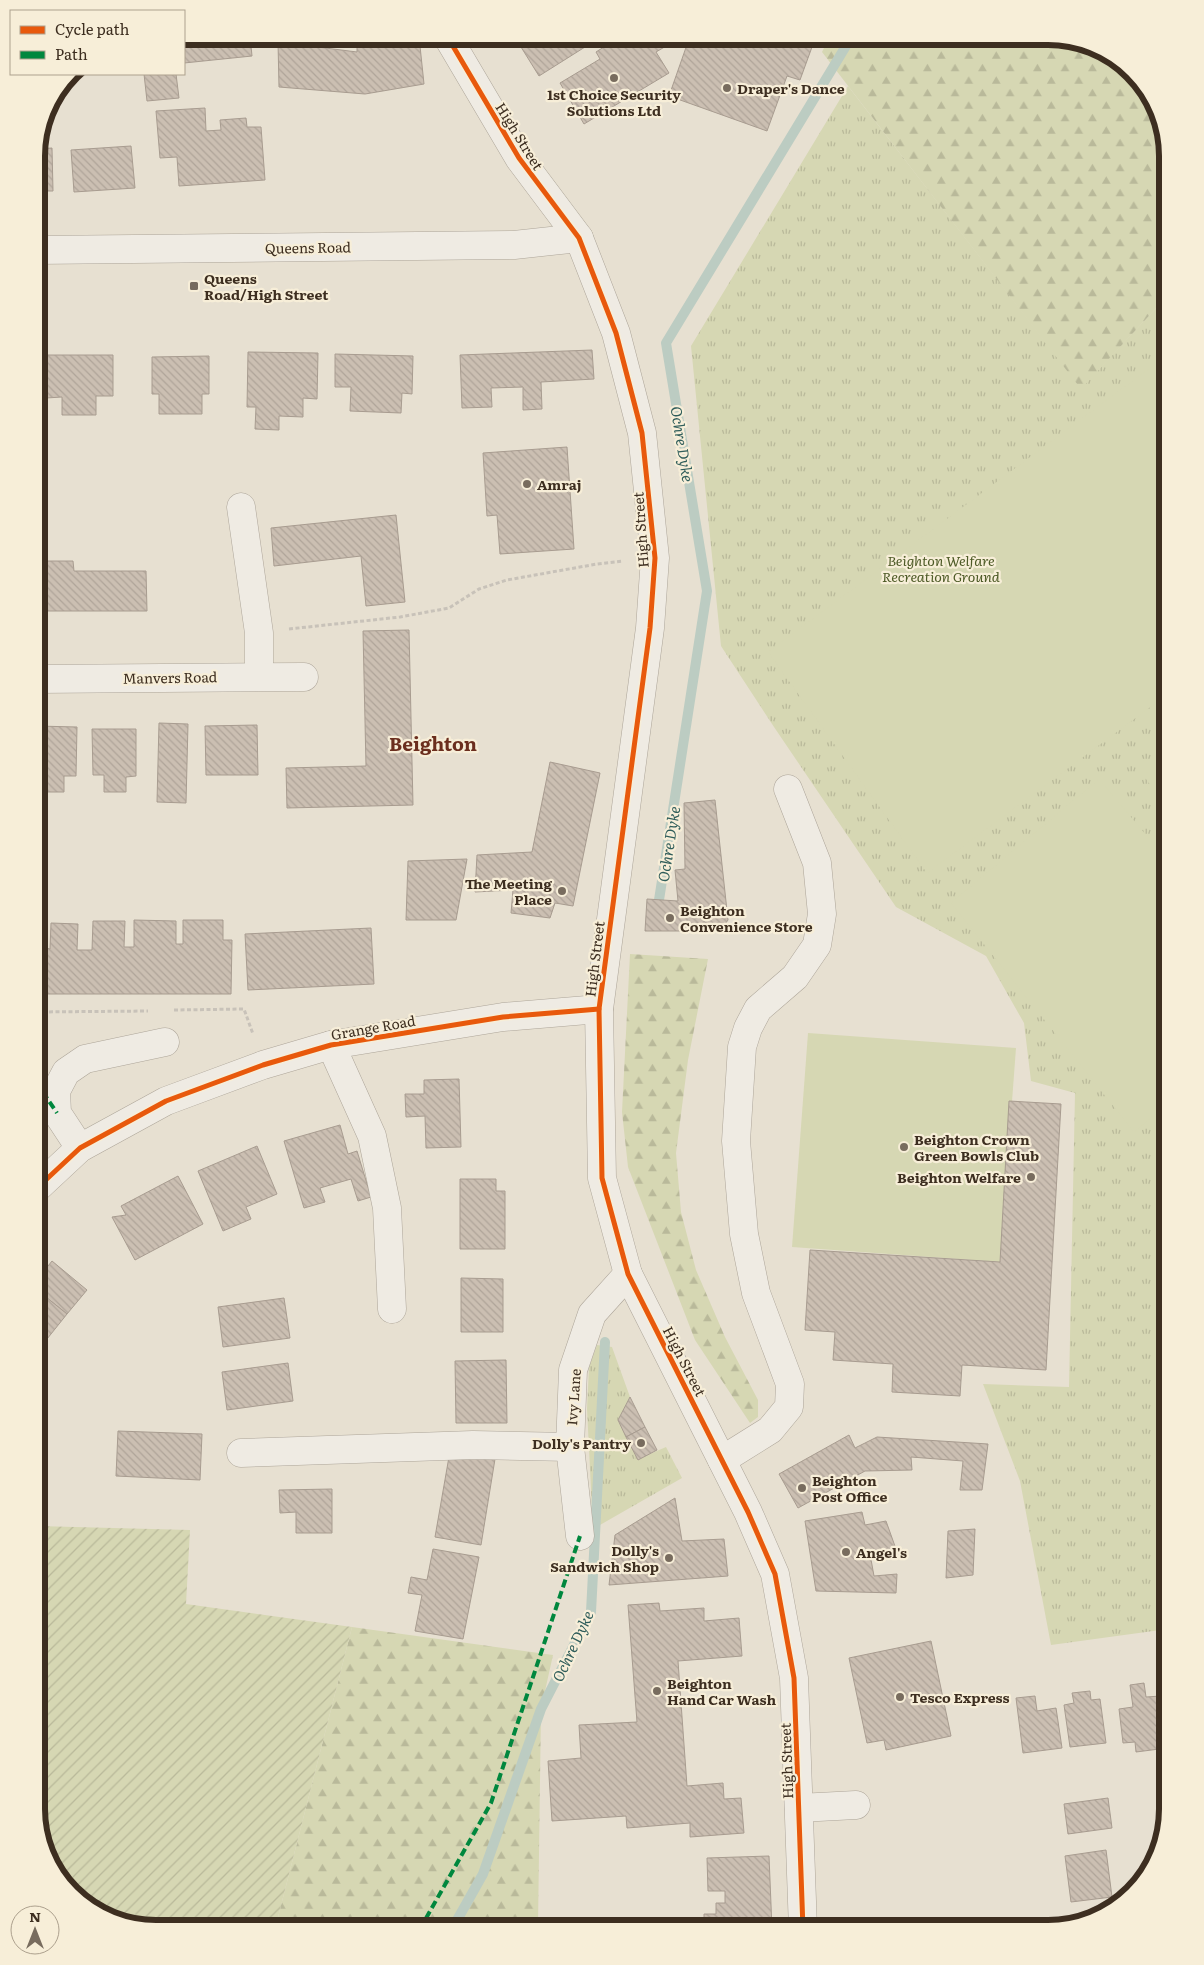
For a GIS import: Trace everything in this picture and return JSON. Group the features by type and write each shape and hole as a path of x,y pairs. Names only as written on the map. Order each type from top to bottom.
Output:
{"street":[{"name":"High Street","path":"452,45 519,158 579,238 616,333 642,433 655,558 650,628 598,1009 602,1178 628,1274 748,1512 775,1574 794,1678 803,1920"},
{"name":"Queens Road","path":"45,250 514,245 579,238"},
{"path":"242,507 259,633 259,676"},
{"name":"Manvers Road","path":"45,679 304,677"},
{"path":"722,1460 770,1430 789,1407 790,1384 756,1293 744,1234 736,1141 742,1047 748,1028 758,1009 795,976 817,945 822,914 817,863 788,789"},
{"name":"Grange Road","path":"45,1181 80,1148 166,1101 263,1065 331,1045 504,1017 598,1009"},
{"path":"80,1148 57,1112 56,1091 66,1072 85,1059 165,1042"},
{"name":"Grange Road","path":"331,1045 372,1136 387,1208 392,1309"},
{"name":"Ivy Lane","path":"580,1536 570,1447 573,1370 592,1314 628,1274"},
{"path":"242,1453 473,1445 570,1447"},
{"path":"799,1808 856,1805"}],"path":[{"path":"259,633 400,617 450,608 479,589 507,580 597,564 655,558"}],"green space":[{"path":"826,45 1055,45 1069,47 1097,56 1121,73 1131,83 1148,107 1158,142 1159,305 1081,389 822,52"},
{"name":"Beighton Welfare Recreation Ground","path":"848,86 1081,388 1159,305 1159,1630 1051,1645 1020,1481 983,1384 1069,1387 1075,1093 1031,1081 1024,1023 986,956 896,907 721,646 691,346"},
{"path":"1159,361 1159,701 927,873 768,652"},
{"path":"1159,763 1159,797 1143,775"},
{"path":"1099,779 1159,850 1159,1111 1134,1132 951,903"},
{"path":"630,954 708,959 688,1060 676,1153 681,1212 696,1270 725,1337 758,1400 758,1417 750,1423 695,1340 628,1167 622,1112"},
{"name":"Beighton Crown Green Bowls Club","path":"808,1033 1016,1048 1000,1262 792,1247"},
{"path":"597,1345 612,1347 630,1397 618,1420 638,1459 666,1447 682,1478 593,1529 587,1409 589,1367"},
{"path":"45,1526 190,1530 186,1604 352,1627 277,1920 149,1920 135,1918 107,1909 83,1892 73,1882 56,1858 47,1830 45,1816"},
{"path":"352,1627 553,1655 541,1709 538,1920 277,1920"},
{"path":"634,1918 634,1920 610,1920"}],"building":[{"path":"185,45 251,45 252,56 185,63"},
{"path":"278,45 302,45 357,52 357,45 387,45 387,47 420,46 424,84 365,94 279,87"},
{"path":"524,45 584,45 585,47 539,76 521,47"},
{"name":"1st Choice Security Solutions Ltd","path":"607,45 668,45 656,52 669,73 584,124 560,83 600,59 596,52"},
{"name":"Draper's Dance","path":"687,45 813,45 800,80 787,76 767,131 669,96"},
{"path":"144,75 176,75 179,98 147,101"},
{"path":"205,108 206,131 221,130 220,120 246,118 247,127 261,127 265,180 179,186 177,157 160,158 156,111"},
{"path":"131,146 135,188 74,192 71,150"},
{"path":"45,148 52,148 53,191 45,191"},
{"path":"592,350 594,379 541,382 542,409 523,410 523,387 491,388 492,407 462,408 460,355"},
{"path":"248,352 318,353 317,399 303,398 303,417 279,416 279,430 255,429 256,407 247,407"},
{"path":"335,354 413,356 412,394 402,393 401,413 350,411 351,387 335,387"},
{"path":"46,355 113,355 113,396 96,396 96,415 62,415 62,397 46,398"},
{"path":"209,356 209,394 202,394 202,414 159,414 159,394 152,394 152,357"},
{"name":"Amraj","path":"567,447 574,549 500,554 497,515 487,516 483,453"},
{"path":"396,515 405,602 366,606 361,556 274,566 271,528"},
{"path":"45,561 73,561 74,571 146,571 147,611 45,611"},
{"path":"409,630 413,805 287,808 286,768 366,766 363,631"},
{"path":"159,723 188,724 186,803 157,802"},
{"path":"257,725 258,775 206,775 205,726"},
{"path":"45,726 77,727 76,776 64,776 64,792 45,792"},
{"path":"92,729 136,729 136,776 126,777 126,792 104,792 104,775 93,775"},
{"path":"550,762 600,773 573,906 555,903 550,918 511,913 513,890 475,892 477,855 532,852"},
{"path":"715,800 728,920 720,931 645,931 647,899 678,901 675,870 685,869 684,803"},
{"path":"467,859 456,920 406,920 408,861"},
{"path":"134,920 176,921 176,944 183,944 183,920 223,920 223,940 232,940 231,994 45,994 45,948 50,949 51,923 78,924 77,950 92,950 93,921 125,921 124,947 134,947"},
{"path":"371,928 374,984 248,990 245,934"},
{"path":"459,1079 461,1147 426,1148 425,1116 406,1117 405,1094 424,1094 424,1080"},
{"name":"Beighton Welfare","path":"1009,1101 1061,1104 1046,1370 962,1365 960,1396 892,1392 893,1364 833,1360 835,1332 805,1330 810,1250 1000,1262"},
{"path":"340,1125 348,1154 357,1151 371,1197 358,1201 351,1179 320,1188 325,1202 304,1208 284,1141"},
{"path":"257,1146 277,1194 246,1207 251,1219 223,1231 198,1171"},
{"path":"178,1176 203,1224 135,1260 112,1217 126,1215 121,1206"},
{"path":"460,1179 496,1179 496,1191 505,1191 505,1249 460,1249"},
{"path":"52,1261 87,1290 67,1314 45,1296 45,1270"},
{"path":"461,1278 503,1279 503,1332 461,1332"},
{"path":"45,1296 67,1314 47,1339 45,1337"},
{"path":"284,1298 290,1338 223,1347 218,1307"},
{"path":"506,1360 507,1423 456,1423 455,1361"},
{"path":"288,1363 293,1401 227,1410 222,1372"},
{"path":"630,1397 645,1427 626,1437 618,1420"},
{"name":"Dolly's Pantry","path":"645,1427 657,1450 638,1460 626,1437"},
{"path":"118,1431 202,1434 200,1480 116,1476"},
{"path":"849,1435 855,1448 877,1437 988,1444 982,1490 960,1490 963,1461 911,1457 912,1470 865,1471 798,1508 779,1474"},
{"path":"450,1451 495,1459 481,1545 435,1537"},
{"path":"332,1489 332,1533 296,1533 296,1512 280,1513 279,1490"},
{"name":"Dolly's Sandwich Shop","path":"675,1498 682,1541 724,1539 728,1576 609,1585 615,1535"},
{"name":"Angel's","path":"862,1512 865,1525 886,1521 896,1549 870,1554 874,1576 897,1574 896,1593 816,1591 805,1521"},
{"path":"975,1529 973,1575 946,1578 948,1531"},
{"path":"433,1549 479,1557 463,1639 415,1631 422,1595 408,1593 411,1577 427,1580"},
{"name":"Beighton Hand Car Wash","path":"659,1603 660,1611 704,1608 704,1621 739,1618 742,1656 678,1661 687,1786 723,1783 724,1799 741,1798 744,1833 690,1837 690,1823 627,1828 626,1816 552,1821 548,1761 581,1758 579,1725 637,1722 628,1605"},
{"name":"Tesco Express","path":"931,1641 951,1736 886,1750 884,1740 867,1743 849,1658"},
{"path":"1144,1683 1146,1697 1159,1696 1159,1749 1136,1752 1135,1742 1123,1743 1119,1709 1133,1707 1130,1685"},
{"path":"1090,1691 1091,1700 1100,1699 1106,1743 1070,1747 1064,1705 1074,1703 1072,1693"},
{"path":"1035,1696 1037,1711 1056,1708 1062,1748 1023,1753 1016,1698"},
{"path":"1108,1798 1112,1828 1068,1834 1064,1804"},
{"path":"1106,1850 1112,1897 1071,1902 1065,1856"},
{"path":"769,1856 772,1920 704,1920 704,1914 716,1914 716,1903 725,1903 725,1891 708,1891 707,1858"}],"waterway":[{"name":"Ochre Dyke","path":"659,900 707,591 666,343 847,45"},
{"name":"Ochre Dyke","path":"457,1920 483,1874 541,1709 591,1612 605,1342"}],"marked path":[{"path":"45,1095 57,1113"},
{"path":"425,1920 491,1803 580,1536"}],"cycle path":[{"path":"452,45 519,158 579,238 616,333 642,433 655,558 650,628 599,1009 602,1178 628,1274 748,1512 775,1574 794,1678 803,1920"},
{"path":"45,1181 80,1148 166,1101 263,1065 331,1045 503,1017 599,1009"}],"place":[{"name":"1st Choice Security Solutions Ltd","path":"614,78"},
{"name":"Draper's Dance","path":"727,88"},
{"name":"Queens Road/High Street","path":"194,286"},
{"name":"Amraj","path":"527,484"},
{"name":"The Meeting Place","path":"562,891"},
{"name":"Beighton Convenience Store","path":"670,918"},
{"name":"Beighton Crown Green Bowls Club","path":"904,1147"},
{"name":"Beighton Welfare","path":"1031,1177"},
{"name":"Dolly's Pantry","path":"641,1443"},
{"name":"Beighton Post Office","path":"802,1488"},
{"name":"Angel's","path":"846,1552"},
{"name":"Dolly's Sandwich Shop","path":"669,1558"},
{"name":"Beighton Hand Car Wash","path":"657,1691"},
{"name":"Tesco Express","path":"900,1697"}],"district":[{"name":"Beighton","path":"433,743"}]}
